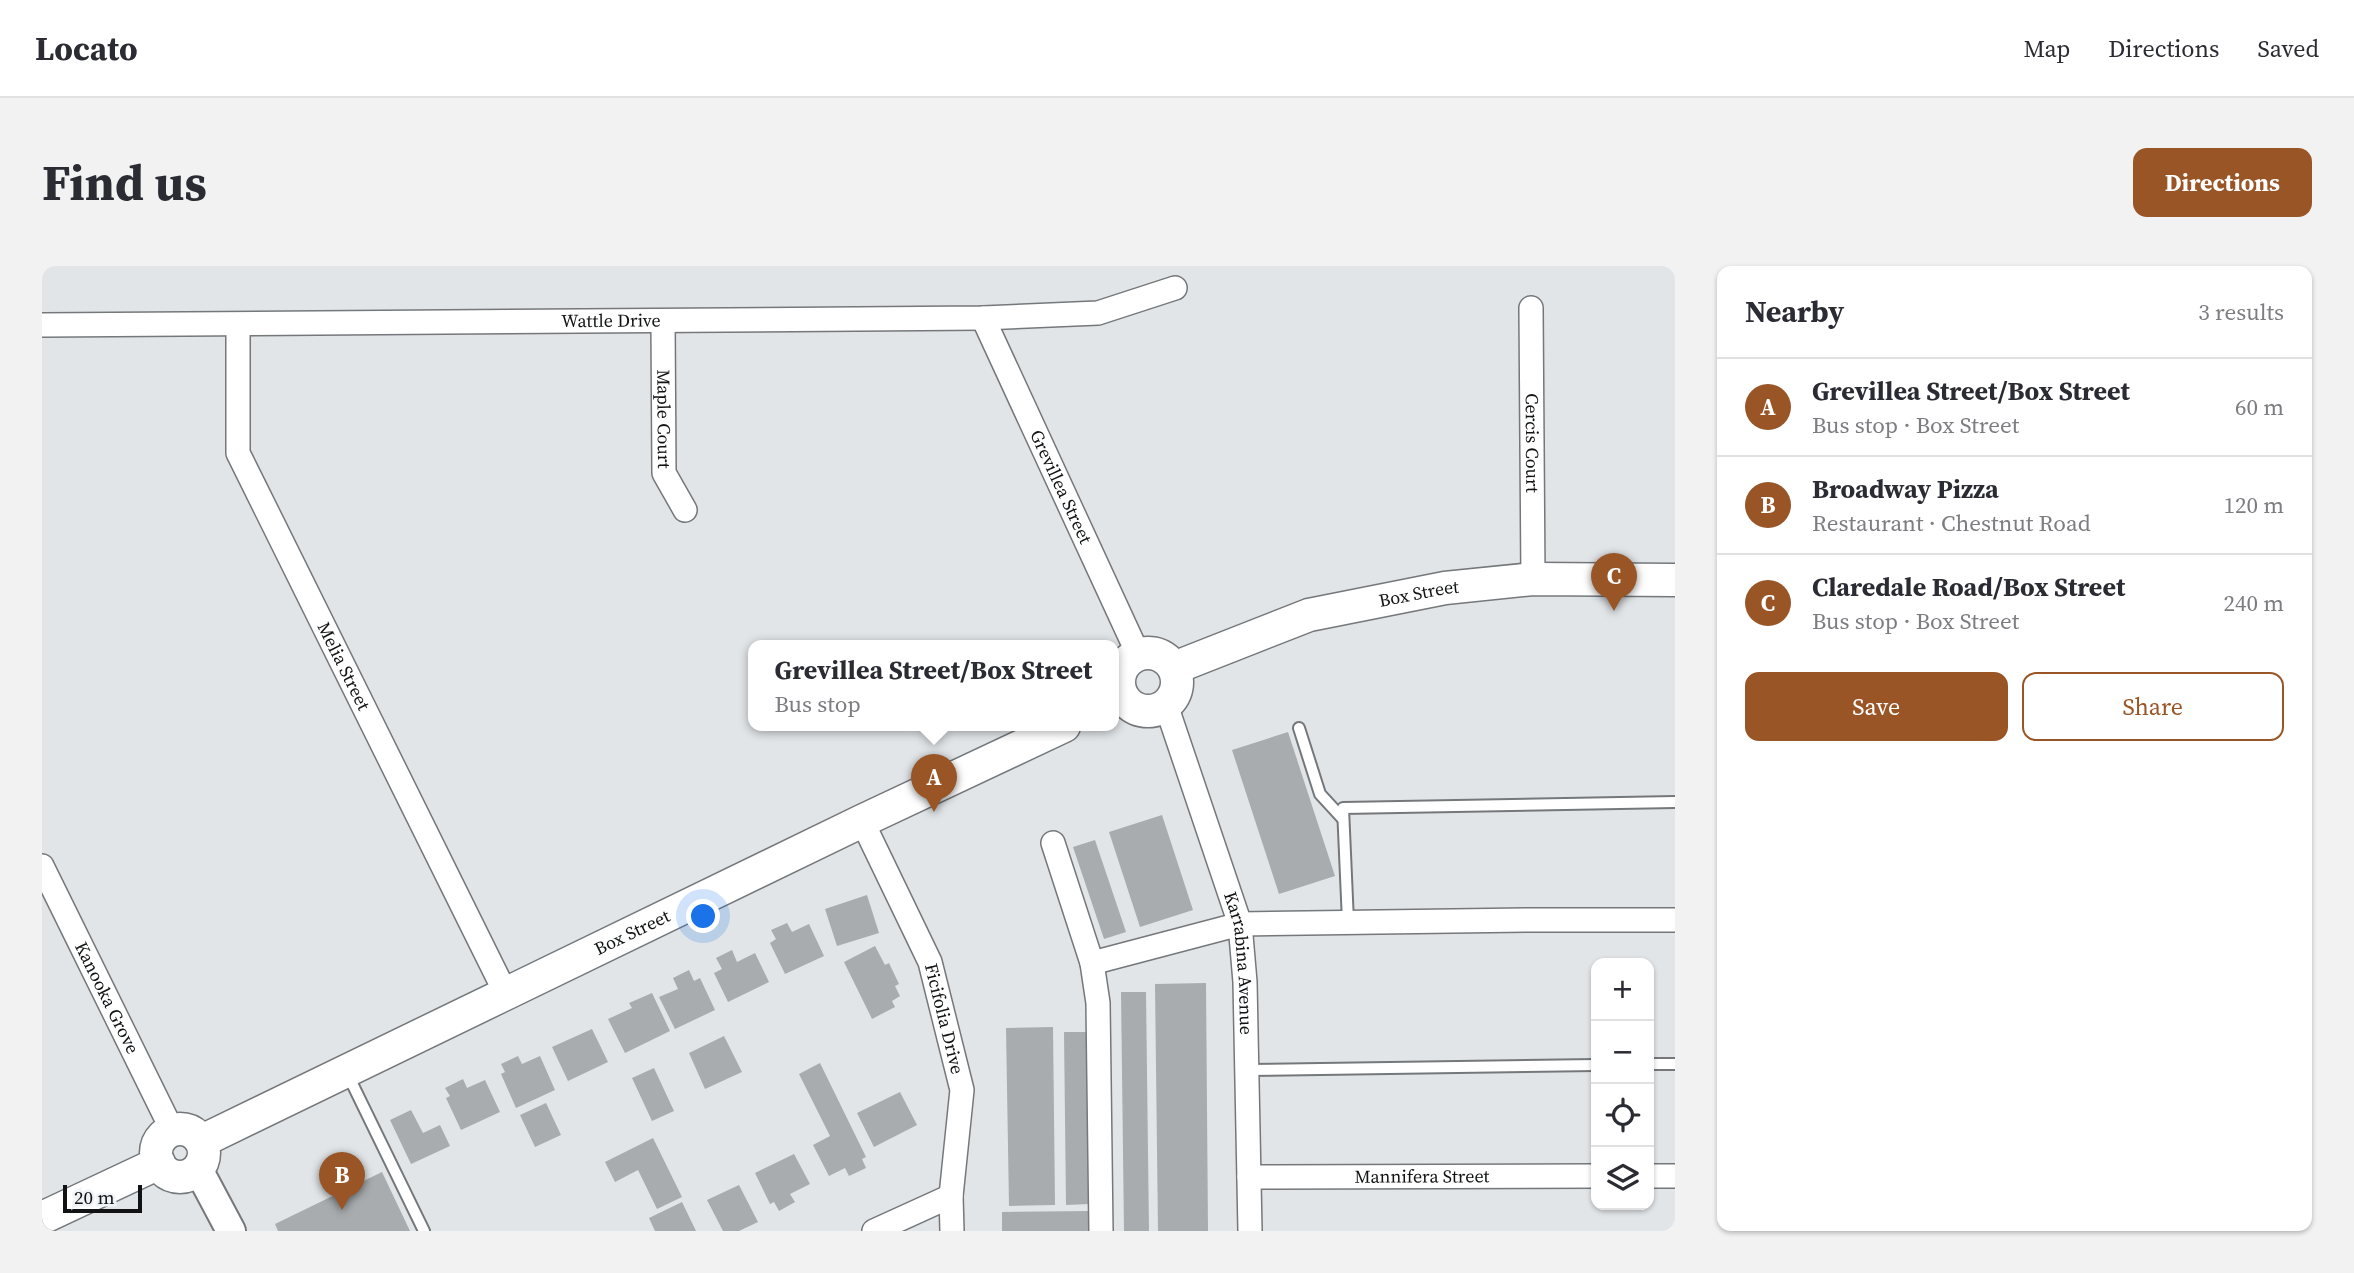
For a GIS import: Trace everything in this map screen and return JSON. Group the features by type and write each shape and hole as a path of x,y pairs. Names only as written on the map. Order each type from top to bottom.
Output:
{"main road":[{"name":"Box Street","path":"1174,668 1309,615 1445,588 1533,579 1675,580"},
{"path":"1119,677 1124,665 1138,654 1154,653 1174,668 1177,688 1166,705 1148,712 1119,700"},
{"name":"Box Street","path":"200,1155 346,1071 1052,731"},
{"path":"172,1129 189,1129 200,1155 191,1175 174,1176 167,1173 159,1163 157,1147 160,1139 172,1129"},
{"path":"42,1218 159,1163"}],"street":[{"name":"Wattle Drive","path":"42,325 983,318 1098,313 1175,288"},
{"name":"Cercis Court","path":"1531,307 1533,579"},
{"name":"Grevillea Street","path":"983,318 1138,654"},
{"name":"Maple Court","path":"663,321 664,473 685,510"},
{"name":"Melia Street","path":"238,325 238,453 506,994"},
{"name":"Karrabina Avenue","path":"1166,705 1240,924 1245,982 1250,1231"},
{"name":"Ficifolia Drive","path":"862,821 930,962 962,1090 951,1196 952,1231"},
{"path":"1053,843 1092,963 1098,1003 1101,1231"},
{"name":"Kanooka Grove","path":"42,866 172,1129"},
{"path":"1092,963 1240,924 1675,920"},
{"path":"200,1155 232,1231"},
{"name":"Mannifera Street","path":"1249,1177 1591,1176"},
{"path":"1654,1176 1675,1176"},
{"path":"874,1231 951,1196"}],"lane":[{"path":"1299,728 1320,794 1343,819"},
{"path":"1348,922 1343,808 1675,802"},
{"path":"1654,1064 1675,1063"},
{"path":"1246,1070 1591,1065"},
{"path":"346,1071 424,1231"}],"building":[{"path":"1288,732 1335,876 1279,894 1232,750"},
{"path":"1162,815 1193,910 1140,927 1109,832"},
{"path":"1095,840 1126,932 1104,939 1073,847"},
{"path":"867,895 879,933 837,946 825,909"},
{"path":"787,923 792,932 809,924 824,956 785,974 770,943 776,939 771,930"},
{"path":"875,946 885,965 889,963 899,984 895,986 900,996 892,1001 895,1007 872,1019 844,962"},
{"path":"732,950 737,962 755,953 769,982 728,1002 714,973 722,969 716,958"},
{"path":"689,970 694,981 700,978 715,1010 675,1029 659,997 678,989 673,978"},
{"path":"1206,983 1208,1231 1158,1231 1155,984"},
{"path":"1121,992 1146,992 1149,1231 1124,1231"},
{"path":"652,993 670,1031 625,1053 608,1019 632,1008 629,1003"},
{"path":"1053,1027 1055,1205 1009,1206 1006,1028"},
{"path":"592,1029 608,1062 568,1081 552,1047"},
{"path":"1064,1032 1089,1032 1090,1204 1066,1205"},
{"path":"724,1036 742,1072 705,1089 689,1053"},
{"path":"518,1056 522,1064 540,1056 555,1090 516,1108 501,1074 505,1072 501,1064"},
{"path":"820,1063 866,1157 862,1159 866,1168 849,1176 845,1168 829,1176 813,1145 830,1136 799,1074"},
{"path":"654,1068 674,1111 652,1121 632,1078"},
{"path":"463,1079 467,1088 485,1080 500,1112 461,1130 446,1098 450,1096 445,1088"},
{"path":"900,1092 917,1125 874,1147 857,1113"},
{"path":"546,1103 561,1135 535,1147 520,1115"},
{"path":"411,1110 423,1133 440,1125 450,1146 411,1164 390,1120"},
{"path":"653,1138 682,1197 657,1209 638,1170 615,1182 605,1162"},
{"path":"794,1154 810,1184 790,1194 795,1202 779,1211 774,1202 770,1204 755,1173"},
{"path":"382,1172 410,1231 278,1231 275,1224"},
{"path":"739,1185 758,1222 739,1231 723,1231 707,1200"},
{"path":"682,1202 696,1231 655,1231 649,1218"},
{"path":"1089,1211 1089,1231 1002,1231 1002,1212"}],"place":[{"name":"Claredale Road/Box Street","path":"1614,611"},
{"name":"Grevillea Street/Box Street","path":"934,812"},
{"name":"Broadway Pizza","path":"342,1210"}]}
